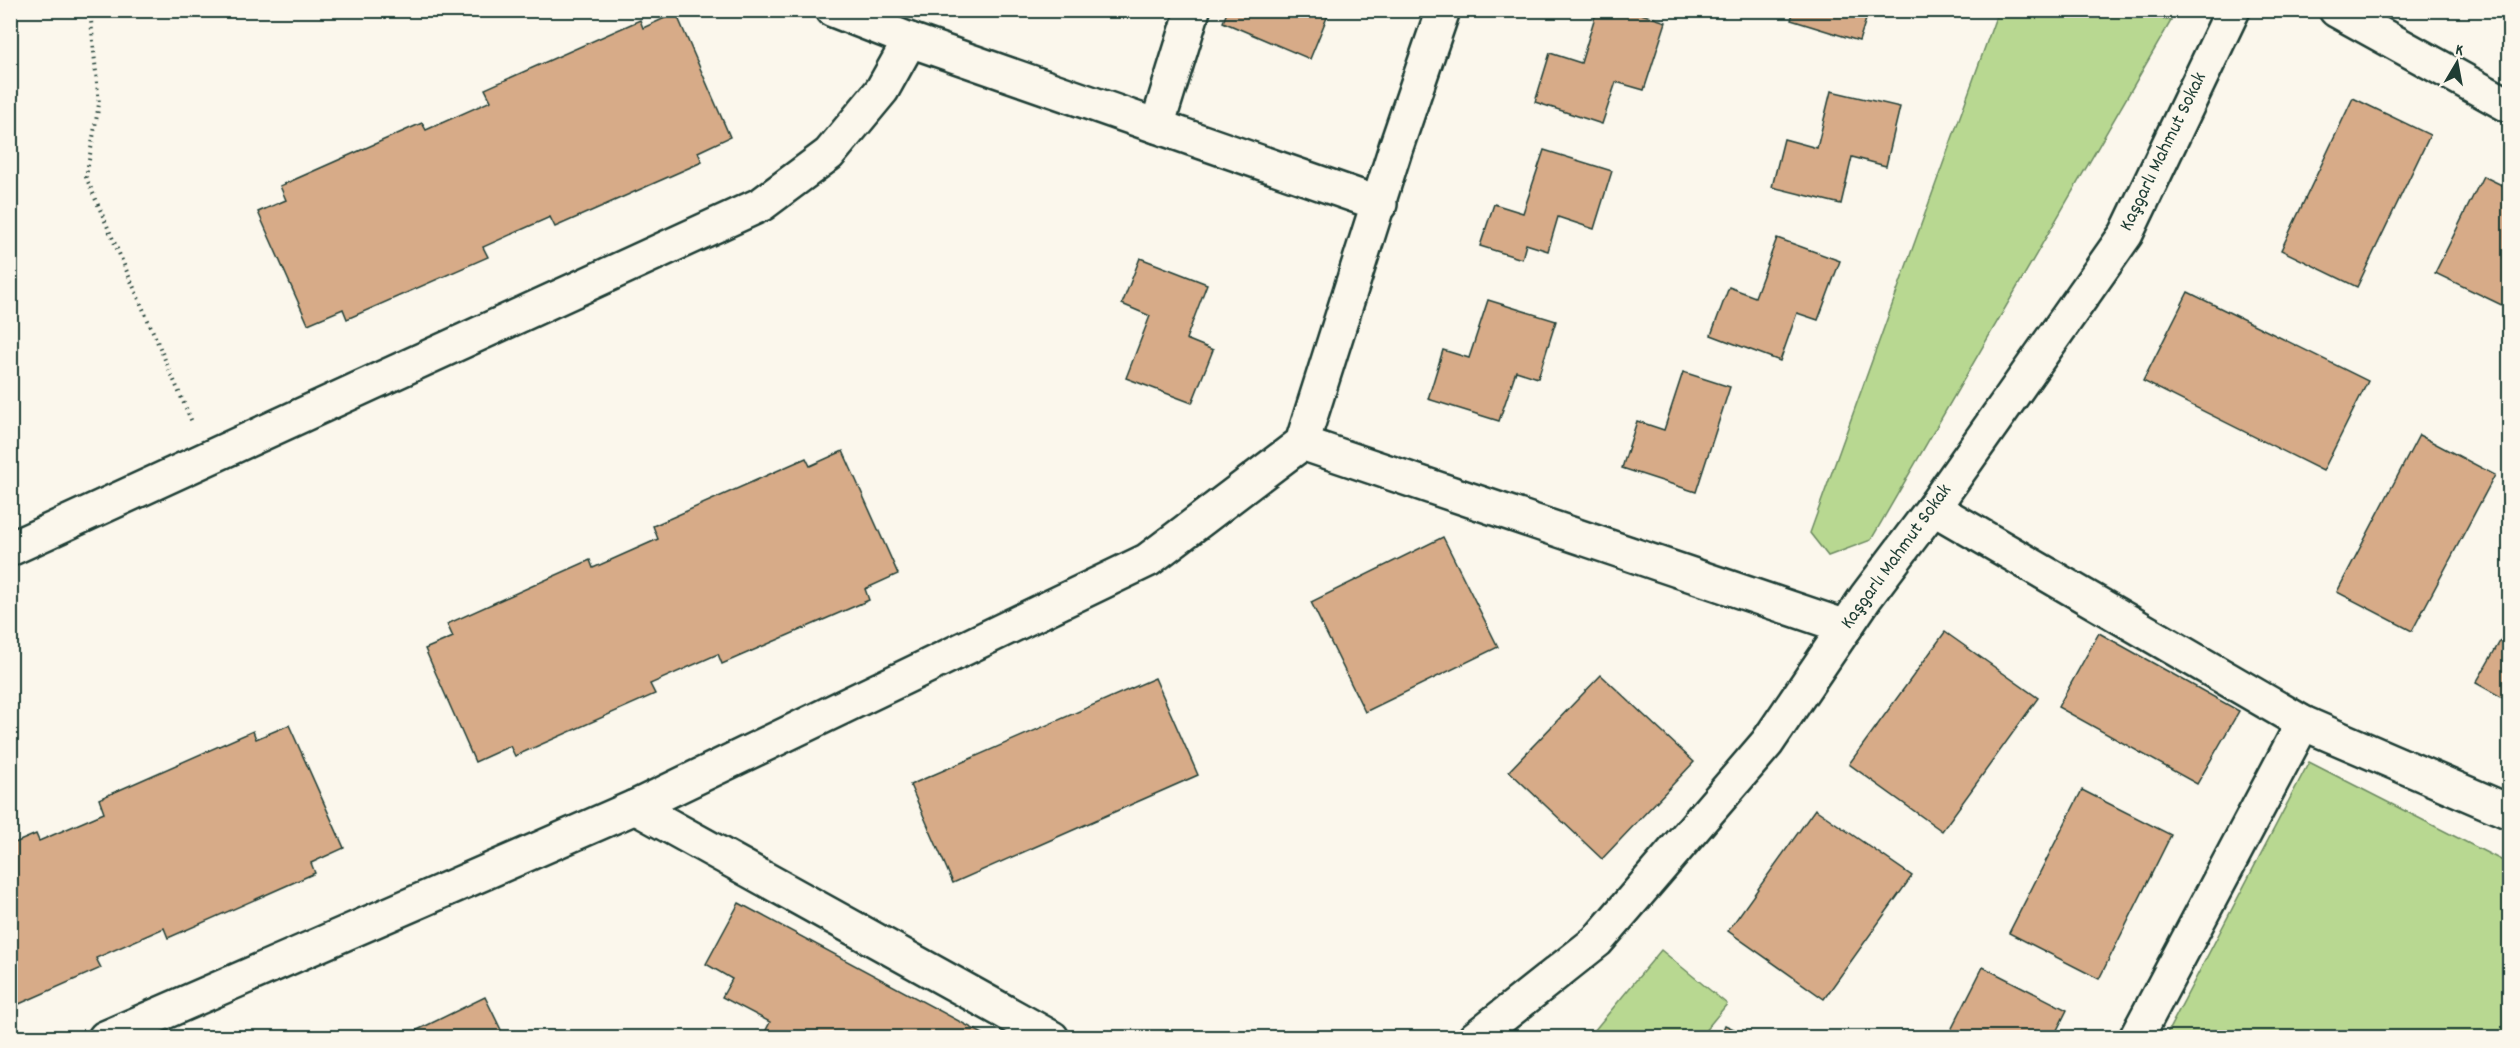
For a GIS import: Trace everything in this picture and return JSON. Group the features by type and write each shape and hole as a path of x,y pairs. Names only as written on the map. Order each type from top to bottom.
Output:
{"street":[{"path":"833,10 910,40 1380,204"},
{"path":"1157,126 1192,10"},
{"path":"105,1038 635,807 1148,560 1302,443 1380,204 1396,147 1443,10"},
{"name":"Kaşgarlı Mahmut Sokak","path":"1475,1038 1597,941 1767,742 1846,627 1933,508 2126,234 2233,10"},
{"path":"2336,10 2510,106"},
{"path":"10,549 762,204 829,154 882,90 910,40"},
{"path":"1302,443 1846,627"},
{"path":"1933,508 2303,723 2510,812"},
{"path":"2136,1038 2303,723"},
{"path":"635,807 1052,1038"}],"path":[{"path":"90,10 99,104 86,177 207,459"}],"green space":[{"path":"1998,11 2137,11 2171,21 1871,540 1828,556 1810,533"},
{"path":"2309,762 2509,864 2509,1037 2165,1037"},
{"path":"1661,950 1727,1004 1700,1037 1589,1037"}],"building":[{"path":"1228,10 1330,10 1310,59 1223,22"},
{"path":"1597,10 1629,10 1666,22 1644,90 1616,82 1602,124 1535,102 1550,53 1581,63"},
{"path":"1794,10 1869,10 1859,41 1791,20"},
{"path":"676,13 730,137 698,152 702,162 555,227 550,217 483,247 488,257 347,319 343,309 308,324 258,212 286,200 280,186 422,123 426,130 491,101 485,89 640,20 643,28"},
{"path":"1831,91 1900,107 1886,166 1852,157 1841,204 1772,187 1784,139 1817,148"},
{"path":"2353,98 2430,135 2357,287 2281,250"},
{"path":"1544,150 1612,171 1594,229 1558,217 1548,251 1526,244 1522,259 1480,246 1494,204 1523,213"},
{"path":"2483,176 2510,189 2510,309 2435,273"},
{"path":"1777,238 1840,261 1818,320 1797,313 1780,361 1711,335 1729,287 1755,297"},
{"path":"1140,258 1207,284 1186,339 1213,350 1192,403 1126,378 1150,316 1122,304"},
{"path":"2188,292 2368,381 2323,471 2143,381"},
{"path":"1488,300 1556,321 1538,378 1516,371 1499,421 1428,399 1443,350 1469,358"},
{"path":"1683,372 1730,387 1696,492 1622,468 1637,421 1664,430"},
{"path":"2419,435 2495,475 2412,631 2337,592"},
{"path":"843,451 898,574 865,589 869,600 722,664 718,654 650,684 655,694 515,756 510,746 475,762 425,649 453,637 447,624 590,560 593,568 658,539 653,526 806,458 810,466"},
{"path":"1443,537 1498,647 1365,712 1311,602"},
{"path":"2510,624 2510,702 2476,683"},
{"path":"1945,632 2038,698 1942,831 1849,764"},
{"path":"2099,633 2239,711 2197,784 2058,707"},
{"path":"1601,675 1694,762 1602,859 1509,771"},
{"path":"1155,678 1198,775 953,883 910,785"},
{"path":"289,725 344,848 311,863 315,873 168,938 164,928 96,958 101,968 10,1008 10,845 36,834 39,841 104,813 99,799 253,731 256,739"},
{"path":"2082,790 2171,835 2099,979 2009,933"},
{"path":"1815,809 1912,876 1824,999 1728,931"},
{"path":"739,903 983,1034 981,1038 762,1038 770,1022 722,997 732,979 706,964"},
{"path":"1983,967 2067,1010 2053,1038 1947,1038"},
{"path":"485,997 505,1038 401,1038"},
{"path":"1725,1025 1753,1038 1720,1038"}]}
